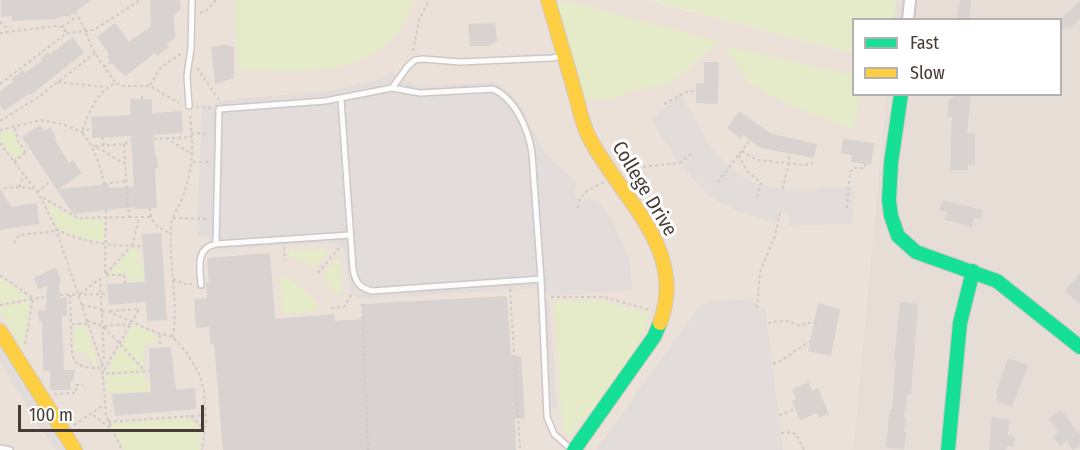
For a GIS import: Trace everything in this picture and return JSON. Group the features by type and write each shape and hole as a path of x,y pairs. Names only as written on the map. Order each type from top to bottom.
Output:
{"street":[{"name":"College Drive","path":"548,0 588,132 600,154 649,226 662,257 667,287 664,311 654,337 573,450"},
{"path":"908,18 910,0"},
{"path":"901,96 889,194 889,213 893,227 904,244 916,252 997,281 1080,347"},
{"path":"948,450 960,323 973,271"},
{"path":"0,331 75,450"}],"lane":[{"path":"189,106 187,76 191,48 192,0"},
{"path":"392,88 411,63 423,59 460,62 552,58 564,55"},
{"path":"216,244 219,109 341,99 392,88 420,93 493,89 497,91 514,108 531,143 541,279 547,417 554,434 573,450"},
{"path":"341,99 355,278 364,289 372,291 541,279"},
{"path":"201,285 200,255 206,247 216,244 350,235"},
{"path":"0,448 10,450"}],"path":[{"path":"0,84 67,33 94,30 140,0"},
{"path":"192,15 206,11 216,0"},
{"path":"411,63 419,20 429,0"},
{"path":"62,27 76,14 95,53 115,83 124,86 150,86 182,105 212,108"},
{"path":"0,22 9,31"},
{"path":"103,25 106,30"},
{"path":"0,33 55,26 62,27 67,33"},
{"path":"150,86 160,67 191,48"},
{"path":"0,121 58,82 95,53"},
{"path":"104,67 111,62"},
{"path":"198,68 220,101"},
{"path":"58,82 107,87"},
{"path":"82,132 89,109 107,87 115,83"},
{"path":"664,104 686,92 696,91"},
{"path":"173,337 172,218 183,198 192,162 189,106"},
{"path":"0,130 41,120 62,124 82,132 91,144 102,172 104,184 126,182"},
{"path":"14,162 27,151 18,141 15,128"},
{"path":"82,132 92,128"},
{"path":"154,139 218,134"},
{"path":"102,137 104,145"},
{"path":"166,138 193,155"},
{"path":"95,146 124,144 131,140"},
{"path":"718,182 750,140"},
{"path":"0,143 40,196 56,230 102,366"},
{"path":"91,144 125,164"},
{"path":"124,144 129,217"},
{"path":"742,151 757,160 813,164"},
{"path":"621,174 631,168 678,163 693,153"},
{"path":"783,189 790,154"},
{"path":"739,155 746,170 760,183 756,200"},
{"path":"192,162 211,162"},
{"path":"847,208 850,172 854,168 865,168 866,164"},
{"path":"19,187 24,175"},
{"path":"578,208 578,200 582,194 609,180"},
{"path":"4,188 19,187 36,190 51,181"},
{"path":"40,196 78,218 150,217"},
{"path":"150,208 150,217 159,229 171,233"},
{"path":"105,275 106,210"},
{"path":"757,308 760,272 775,236 780,212"},
{"path":"79,295 105,275 131,246 139,218"},
{"path":"172,218 209,219"},
{"path":"14,243 19,236 56,230 74,237 106,244 142,246"},
{"path":"284,247 285,260"},
{"path":"318,273 339,248"},
{"path":"0,274 33,298"},
{"path":"105,275 124,275 125,283"},
{"path":"173,279 185,284 193,284 192,277"},
{"path":"100,278 104,405 108,423 122,450"},
{"path":"510,289 520,450"},
{"path":"60,295 108,294"},
{"path":"70,295 74,360 85,368 102,366"},
{"path":"331,308 344,307 351,295"},
{"path":"0,306 49,296"},
{"path":"551,297 604,297 654,312"},
{"path":"23,354 33,298"},
{"path":"362,304 368,450"},
{"path":"80,305 107,311 139,309 102,374"},
{"path":"107,311 131,323 173,337 187,353 199,374 204,390 206,415 202,450"},
{"path":"768,323 785,320 800,326 807,323 820,323"},
{"path":"71,324 87,322 103,326 131,323"},
{"path":"103,326 145,371"},
{"path":"159,334 160,347"},
{"path":"773,364 810,341"},
{"path":"102,374 150,371"},
{"path":"48,394 76,393 76,385 83,385"},
{"path":"72,427 104,405"},
{"path":"779,415 796,409"},
{"path":"92,414 110,428"},
{"path":"108,423 206,415"},
{"path":"191,416 205,430"},
{"path":"781,433 794,433 804,450"}],"shaded area":[{"path":"0,0 646,0 852,53 852,96 886,96 853,450 0,450"},
{"path":"896,0 1080,0 1080,450 853,450 886,96 1062,96 1062,18 894,18"},
{"path":"391,72 419,87 491,82 501,85 520,103 543,151 577,184 574,192 576,199 591,199 598,202 612,220 629,259 633,290 551,296 532,288 362,299 355,296 349,288 343,248 331,242 212,250 208,236 197,236 202,105 214,105 222,100 326,92 376,80"},
{"path":"680,93 710,147 743,177 758,184 783,189 813,191 822,187 854,187 852,224 788,225 789,214 779,212 777,223 740,212 710,197 679,163 651,120"},
{"path":"754,298 756,308 765,307 783,450 596,450 699,307 708,302"},
{"path":"544,300 549,300 557,408 552,408"},
{"path":"0,343 68,450 56,450 39,426 0,361"}],"green space":[{"path":"235,0 415,0 401,29 386,45 369,56 329,68 287,71 245,70 239,67"},
{"path":"648,0 896,0 894,18 852,18 852,53"},
{"path":"567,1 720,42 671,83 633,90 612,99 583,101 553,4"},
{"path":"725,46 852,75 852,96 861,96 853,129 789,105 749,83"},
{"path":"8,130 15,132 18,144 24,152 17,157 12,155 0,140 1,134"},
{"path":"47,204 77,219 104,220 104,242 68,234 58,228"},
{"path":"131,248 139,250 140,256 137,261 143,264 144,281 127,282 126,273 108,275"},
{"path":"293,248 294,251 325,249 328,252 314,269 306,262 289,256 289,249"},
{"path":"337,259 340,262 342,291 336,295 323,275"},
{"path":"0,277 28,297 0,304"},
{"path":"280,278 289,278 317,302 317,311 282,314"},
{"path":"601,300 649,314 637,347 627,363 569,437 563,432 554,301"},
{"path":"31,301 22,349 0,311 0,307"},
{"path":"132,325 153,333 157,340 158,344 147,343 143,347 143,367 122,344"},
{"path":"74,326 86,326 98,366 95,366 87,355 75,350"},
{"path":"120,347 142,370 106,372"},
{"path":"143,373 144,379 150,383 150,391 107,393 106,375"},
{"path":"186,418 198,426 198,433 202,438 200,450 124,450 110,424"}],"building":[{"path":"1,0 91,0 69,17 12,21 12,16 1,17"},
{"path":"150,0 180,0 181,9 174,15 175,38 167,44 169,47 157,56 155,53 125,76 111,62 107,56 109,54 97,37 115,23 129,42 151,26"},
{"path":"960,0 971,0 969,18 957,18"},
{"path":"1080,1 1080,18 1069,29 1067,26 1062,30 1061,18"},
{"path":"495,23 497,41 489,46 470,46 468,24"},
{"path":"73,37 84,53 31,95 29,94 4,111 0,105 0,91 14,81 12,79 23,70 25,73 42,61 40,58 48,52 50,54"},
{"path":"224,45 234,47 234,78 215,84 211,47"},
{"path":"704,62 719,62 718,104 696,103 696,83 704,83"},
{"path":"954,96 971,96 967,133 975,133 975,165 968,165 968,170 950,170 952,117 947,117 949,99 953,99"},
{"path":"130,99 152,99 152,113 182,111 183,133 153,135 158,168 155,168 157,208 135,209 135,207 73,214 22,137 40,125 44,131 50,127 69,163 73,160 82,173 59,189 109,184 109,188 134,186 131,136 92,138 91,117 130,115"},
{"path":"739,111 772,134 817,144 814,158 761,148 743,135 741,139 727,128"},
{"path":"843,139 874,143 871,165 851,162 852,155 841,153"},
{"path":"0,189 11,207 37,203 39,224 0,230"},
{"path":"942,200 983,210 981,219 974,218 972,227 945,220 947,212 939,210"},
{"path":"161,233 167,320 147,321 146,302 109,305 107,284 145,282 142,234"},
{"path":"270,253 275,319 335,314 335,321 363,319 362,304 507,296 511,356 521,356 525,418 515,419 516,450 223,450 214,344 210,344 209,327 196,328 194,299 207,298 206,282 209,282 207,258"},
{"path":"56,267 61,281 59,284 60,298 67,297 67,316 62,316 64,370 75,370 71,390 50,390 50,371 43,371 42,321 39,321 38,311 46,310 47,286 38,289 34,278"},
{"path":"1080,273 1080,304 1065,291"},
{"path":"900,302 918,304 911,394 907,394 904,418 906,418 904,432 906,432 904,450 886,447 890,409 892,409"},
{"path":"818,303 840,309 831,356 808,351"},
{"path":"171,347 176,390 195,388 196,409 115,416 112,394 151,392 149,348"},
{"path":"1008,358 1028,365 1012,407 996,401 998,394 996,393"},
{"path":"809,382 812,391 818,388 829,414 819,418 817,413 800,420 792,401 796,399 792,389"},
{"path":"1061,410 1080,435 1080,445 1073,450 1066,441 1060,446 1053,437 1059,432 1049,419"},
{"path":"992,417 1009,419 1008,435 1015,436 1014,447 1006,446 1006,450 989,450"}],"traffic: fast":[{"path":"901,96 891,163 889,200 891,216 898,236 916,252 997,281 1080,347"},
{"path":"948,450 960,323 973,271"},
{"path":"574,450 654,337 660,323"}],"traffic: slow":[{"path":"548,0 587,133 645,222 657,245 665,270 666,295 660,323"},
{"path":"0,331 75,450"}]}
